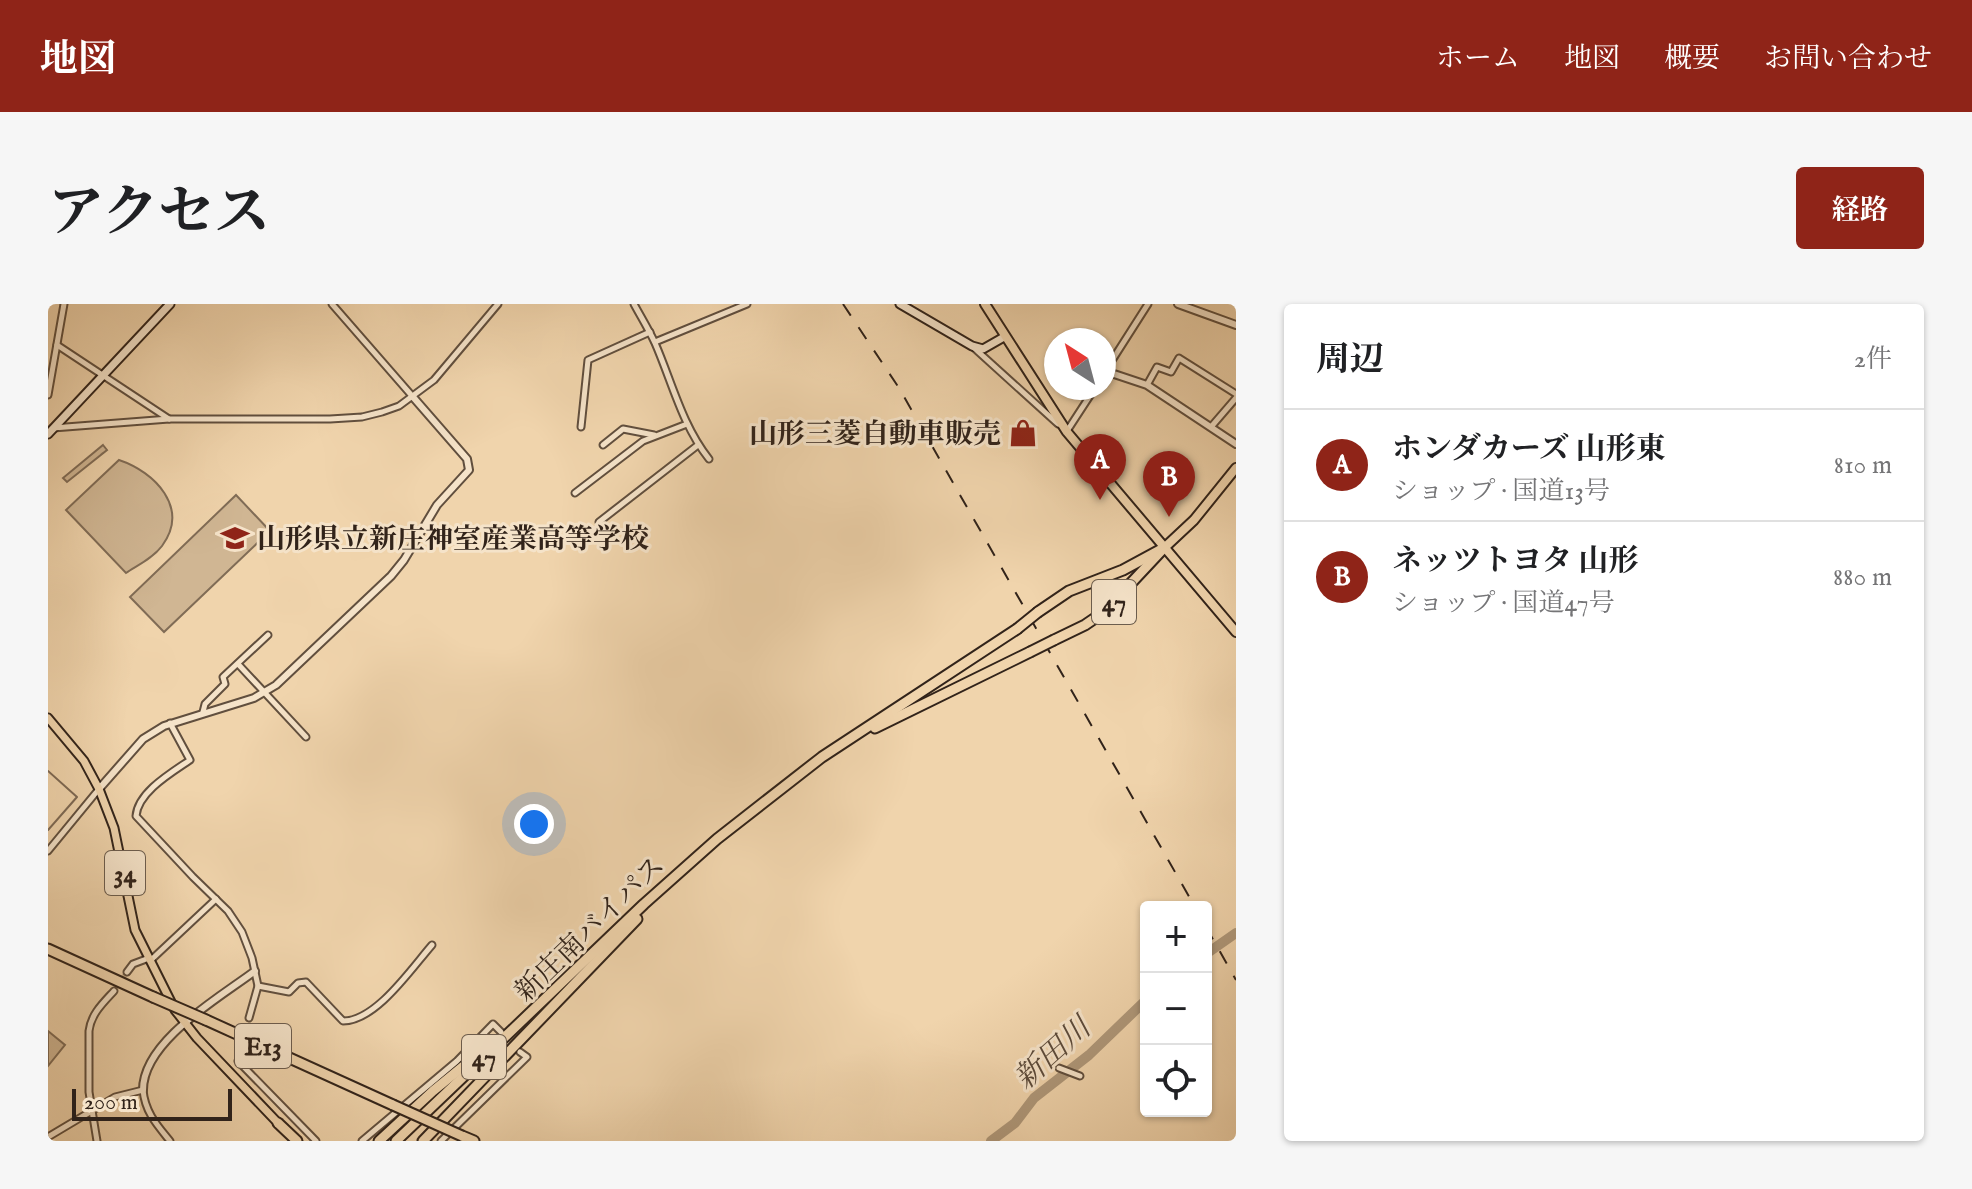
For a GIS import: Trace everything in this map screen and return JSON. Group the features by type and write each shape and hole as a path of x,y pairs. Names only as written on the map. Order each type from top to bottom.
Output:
{"highway":[{"path":"985,304 1066,431 1236,632"},
{"name":"47","path":"823,758 885,723 1085,625 1104,612 1194,520 1236,468"},
{"name":"47","path":"823,758 1069,591 1123,570 1163,549"},
{"name":"新庄南バイパス","path":"396,1141 669,883 823,758"},
{"path":"379,1141 669,883"},
{"path":"423,1141 669,883"},
{"name":"E13","path":"48,949 460,1138 474,1141"},
{"name":"34","path":"278,1123 296,1141"}],"main road":[{"path":"51,431 170,304"},
{"path":"900,304 972,346 983,349 1004,337"},
{"name":"34","path":"48,718 84,761 99,789 114,828 135,930 160,984 186,1024 278,1123"}],"street":[{"path":"48,395 64,304"},
{"path":"48,851 143,739 170,723 236,704 292,672 391,576 437,505 469,470 467,459 332,304"},
{"path":"51,431 169,419 362,417 399,406 413,397 449,364 498,304"},
{"path":"634,304 655,342 687,424 709,459"},
{"path":"655,342 747,304"},
{"path":"1116,355 1148,304"},
{"path":"1178,304 1236,325"},
{"path":"581,427 588,360 650,332"},
{"path":"57,345 169,419"},
{"path":"972,346 1066,431 1087,400"},
{"path":"1147,385 1157,367 1171,372 1179,358 1236,396 1211,427"},
{"path":"1116,375 1147,385 1236,444"},
{"path":"575,493 643,441 687,424"},
{"path":"603,445 623,429 655,435"},
{"path":"599,522 698,445"},
{"path":"203,712 205,704 225,684 223,677 268,635"},
{"path":"238,664 306,737"},
{"path":"170,723 190,760 163,779 137,807 136,816 228,911 242,932 258,986 249,1018"},
{"path":"127,972 133,964 149,959 216,899"},
{"path":"258,986 289,992 298,983 306,982 343,1021 351,1021 373,1011 432,945"},
{"path":"170,1141 152,1120 146,1107 143,1090 146,1067 160,1046 255,971"},
{"path":"97,1141 90,1110 90,1021 114,991"},
{"path":"362,1141 457,1061 493,1024 501,1032"},
{"path":"241,1051 238,1061 316,1141"},
{"path":"441,1141 527,1057 520,1052"},
{"path":"1059,1068 1080,1076"},
{"path":"49,1138 115,1097 143,1090"}],"green space":[{"path":"103,445 107,450 67,482 63,478"},
{"path":"119,460 156,482 170,505 172,518 170,532 162,546 150,558 126,573 66,510"},
{"path":"236,495 270,531 164,632 130,597"},
{"path":"48,1031 65,1045 48,1066"}],"waterway":[{"path":"48,771 77,797 48,830"},
{"name":"新田川","path":"1212,950 1236,933"},
{"name":"新田川","path":"991,1141 1015,1123 1034,1098 1089,1055 1140,1006"}],"tunnel":[{"path":"114,991 127,972"},
{"path":"241,1051 249,1018"}],"railway":[{"path":"843,304 899,388 1192,901"},
{"path":"1212,938 1236,980"}],"place":[{"name":"山形三菱自動車販売","path":"1023,433"},
{"name":"ホンダカーズ 山形東","path":"1100,500"},
{"name":"ネッツトヨタ 山形","path":"1169,517"},
{"name":"山形県立新庄神室産業高等学校","path":"235,538"}]}
